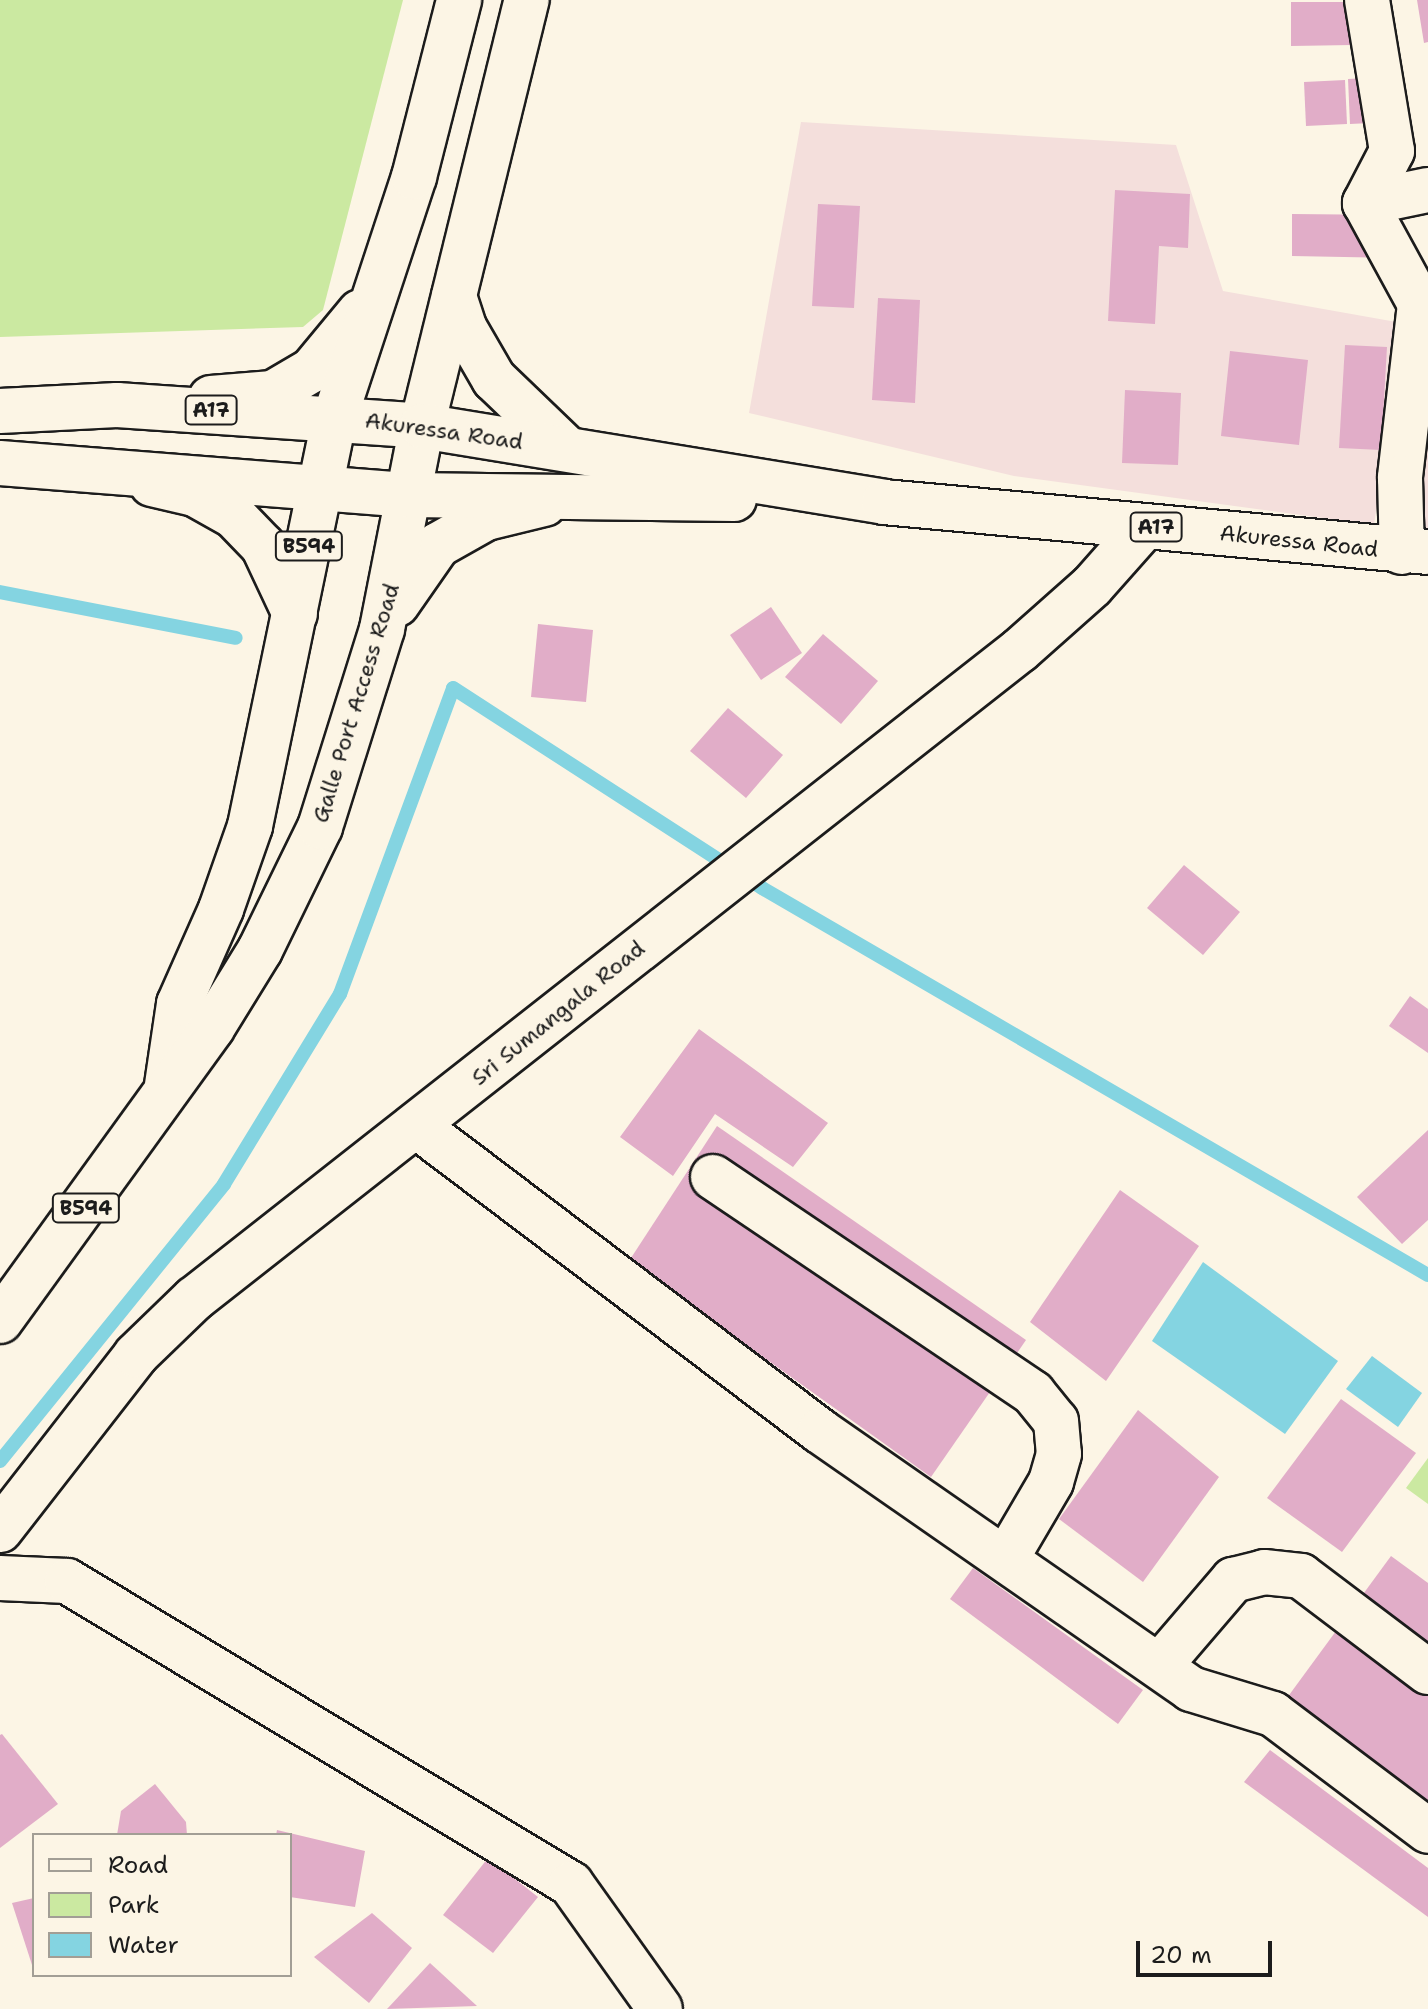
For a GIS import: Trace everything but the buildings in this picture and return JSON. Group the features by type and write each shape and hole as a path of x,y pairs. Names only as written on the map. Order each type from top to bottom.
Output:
{"main road":[{"name":"Galle Port Access Road","path":"166,1091 179,1004 221,909 250,826 335,417 383,282 459,0"},
{"name":"Galle Port Access Road","path":"0,1321 166,1091 260,950 320,827 382,629 422,426 527,0"},
{"path":"1365,203 1392,151 1367,0"},
{"path":"1365,203 1428,190"},
{"path":"1365,203 1420,304 1400,478 1415,552"},
{"path":"117,405 273,393 312,370 383,282"},
{"path":"454,296 465,329 494,379 567,449"},
{"name":"Akuressa Road","path":"0,411 117,405 335,417 422,426 884,502 1415,552"},
{"name":"Akuressa Road","path":"0,463 113,475 409,495 558,501 884,502"},
{"path":"113,475 195,494 234,516 263,546 295,614"},
{"path":"382,629 438,545 486,518 558,501"},
{"name":"Sri Sumangala Road","path":"0,1530 136,1355 194,1299 418,1127 1020,650 1092,586 1145,526"},
{"path":"418,1127 820,1431 1161,1664 1191,1689 1273,1714 1428,1831"},
{"path":"713,1177 1033,1393 1056,1421 1059,1454 1051,1482 1007,1557"},
{"path":"1161,1664 1233,1580 1264,1572 1301,1576 1428,1672"},
{"path":"0,1578 67,1581 571,1884 660,2009"}],"shaded area":[{"path":"801,122 1176,145 1223,291 1402,323 1374,525 1014,476 749,413"},
{"path":"1428,366 1428,528 1415,527"}],"green space":[{"path":"0,0 403,0 323,310 303,327 0,337"},
{"path":"1428,1458 1428,1504 1406,1488"}],"water":[{"path":"1203,1262 1338,1361 1285,1434 1152,1341"},
{"path":"1372,1356 1422,1393 1398,1427 1346,1389"}],"waterway":[{"path":"0,592 236,638"},
{"path":"0,1461 224,1184 340,994 453,688 762,888 1428,1275"}]}
